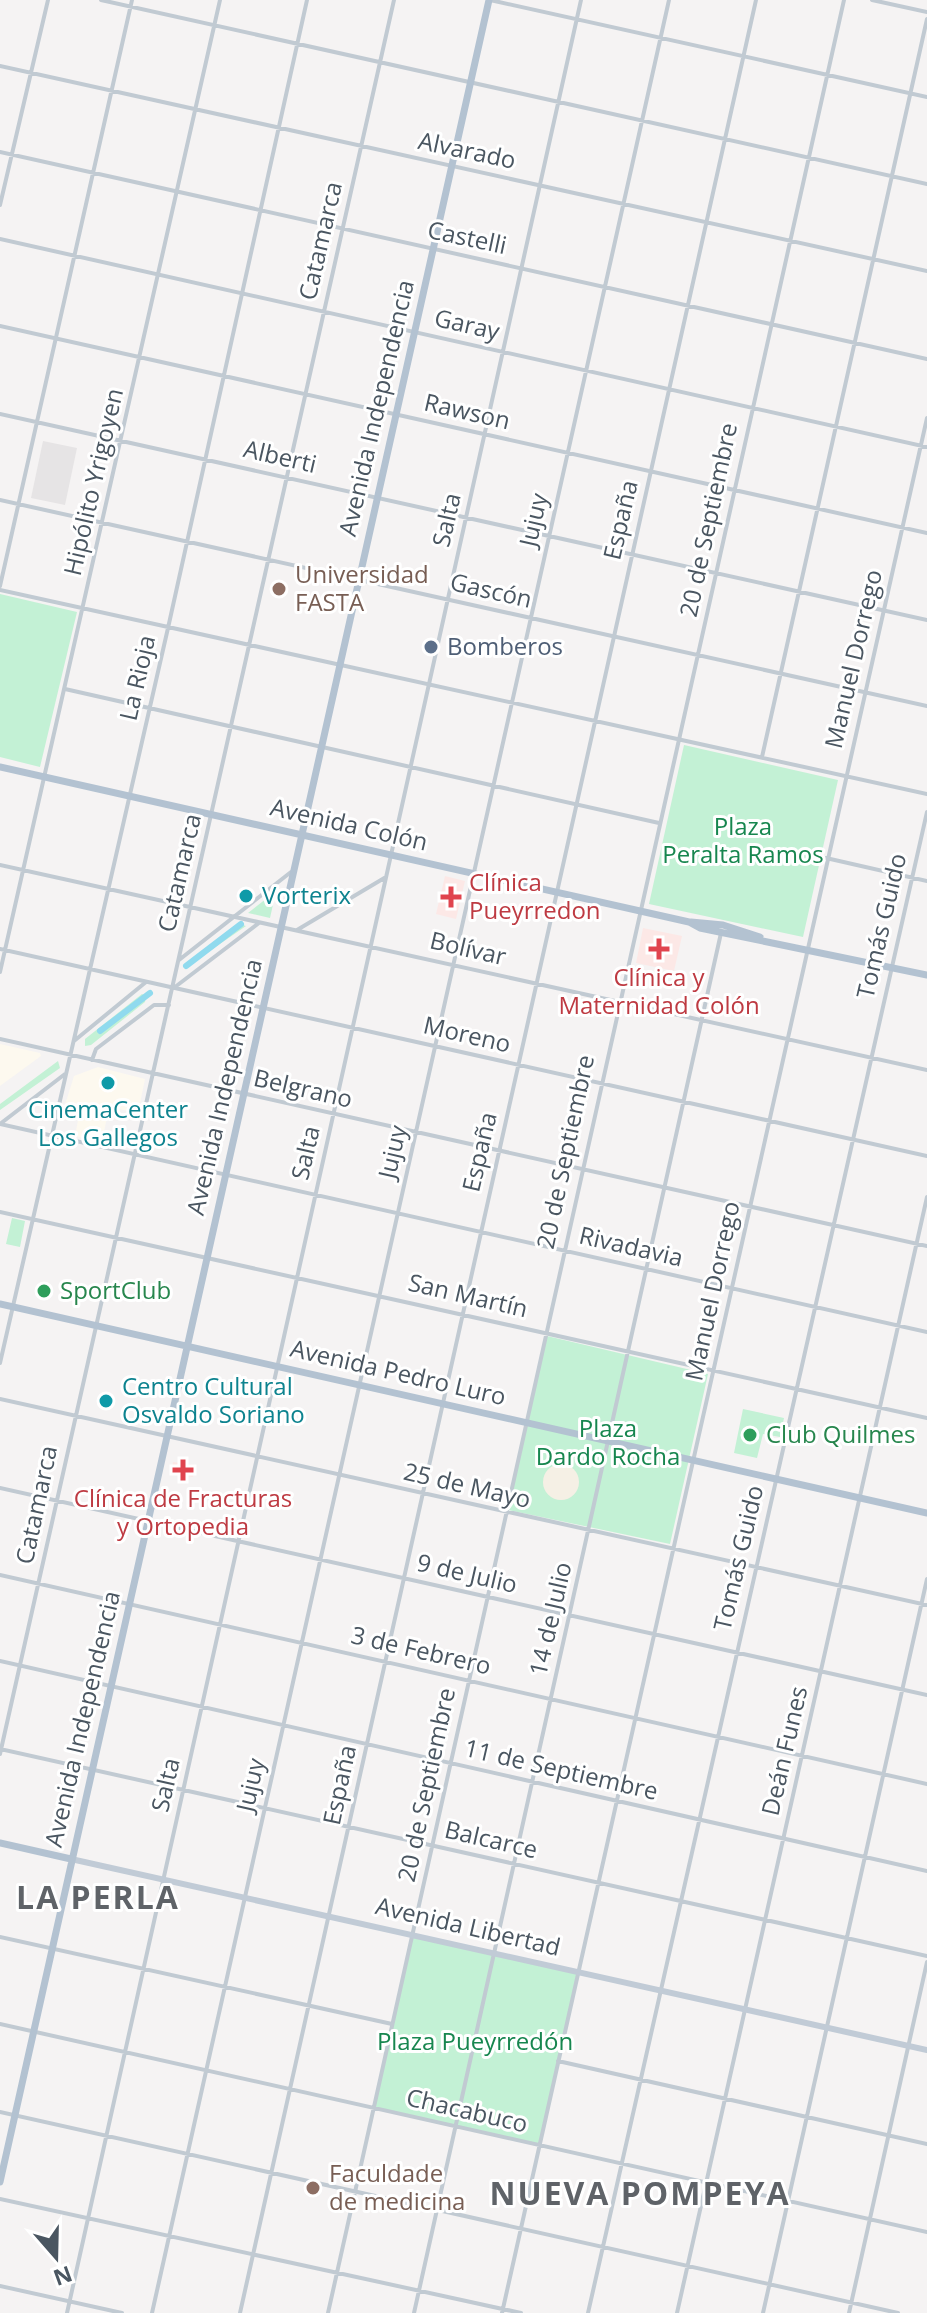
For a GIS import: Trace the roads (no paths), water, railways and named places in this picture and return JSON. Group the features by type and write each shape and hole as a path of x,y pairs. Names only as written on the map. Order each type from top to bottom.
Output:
{"main road":[{"name":"Avenida Independencia","path":"0,2182 489,0"},
{"name":"Avenida Colón","path":"0,767 638,911 749,931 764,939"},
{"name":"Avenida Colón","path":"691,922 721,933 764,939 927,975"},
{"name":"Avenida Pedro Luro","path":"0,1304 927,1513"},
{"name":"Avenida Libertad","path":"0,1843 927,2050"}],"street":[{"path":"0,205 48,0"},
{"path":"101,0 927,184"},
{"path":"132,0 0,588 168,628 927,794"},
{"name":"Hipólito Yrigoyen","path":"0,972 2,950 84,609 220,0"},
{"name":"La Rioja","path":"0,1363 307,0"},
{"name":"Catamarca","path":"0,1751 394,0"},
{"path":"489,0 927,97"},
{"name":"Salta","path":"67,2313 581,0"},
{"name":"Jujuy","path":"152,2313 669,0"},
{"name":"España","path":"240,2313 420,1494 756,0"},
{"name":"20 de Septiembre","path":"328,2313 638,911 844,0"},
{"path":"872,0 927,12"},
{"path":"762,757 927,19"},
{"name":"Alvarado","path":"0,66 278,125 927,271"},
{"name":"Castelli","path":"0,152 927,359"},
{"name":"Garay","path":"0,239 924,446"},
{"name":"Rawson","path":"0,326 927,533"},
{"name":"Alberti","path":"0,414 927,620"},
{"name":"Manuel Dorrego","path":"502,2311 844,776 867,693 924,446 927,418"},
{"name":"Gascón","path":"0,500 927,706"},
{"path":"65,689 659,823"},
{"name":"Tomás Guido","path":"588,2313 927,812"},
{"path":"826,858 927,881"},
{"name":"Bolívar","path":"0,865 927,1070"},
{"path":"179,960 293,871"},
{"path":"295,931 386,877"},
{"path":"173,988 259,923"},
{"name":"14 de Julio","path":"414,2313 721,933"},
{"name":"Moreno","path":"2,950 927,1156"},
{"path":"72,1043 146,982"},
{"path":"92,1060 96,1049 154,1005 169,1005"},
{"name":"Belgrano","path":"0,1039 927,1246"},
{"path":"0,1124 65,1074"},
{"name":"Rivadavia","path":"0,1124 927,1332"},
{"name":"Deán Funes","path":"677,2313 927,1197"},
{"name":"San Martín","path":"0,1212 927,1418"},
{"name":"25 de Mayo","path":"0,1399 924,1604"},
{"name":"9 de Julio","path":"0,1488 927,1695"},
{"name":"3 de Febrero","path":"0,1575 927,1784"},
{"path":"763,2313 902,1690 924,1604 927,1579"},
{"name":"11 de Septiembre","path":"0,1661 927,1871"},
{"name":"Balcarce","path":"0,1751 846,1938 927,1959"},
{"path":"0,1937 392,2024"},
{"path":"849,2313 927,1959"},
{"name":"Chacabuco","path":"0,2024 927,2232"},
{"path":"558,2061 927,2144"},
{"path":"0,2112 898,2313"},
{"path":"0,2199 521,2313"},
{"path":"0,2286 122,2313"}],"waterway":[{"path":"186,966 241,924"},
{"path":"100,1031 150,993"}],"place":[{"name":"Universidad FASTA","path":"279,589"},
{"name":"Bomberos","path":"431,647"},
{"name":"Vorterix","path":"246,896"},
{"name":"Clínica Pueyrredon","path":"451,897"},
{"name":"Clínica y Maternidad Colón","path":"659,949"},
{"name":"CinemaCenter Los Gallegos","path":"108,1083"},
{"name":"SportClub","path":"44,1291"},
{"name":"Centro Cultural Osvaldo Soriano","path":"106,1401"},
{"name":"Club Quilmes","path":"750,1435"},
{"name":"Clínica de Fracturas y Ortopedia","path":"183,1470"},
{"name":"Faculdade de medicina","path":"313,2188"}],"district":[{"name":"LA PERLA","path":"98,1898"},
{"name":"NUEVA POMPEYA","path":"640,2194"}],"park label":[{"name":"Plaza Peralta Ramos","path":"743,841"},
{"name":"Plaza Dardo Rocha","path":"608,1443"},
{"name":"Plaza Pueyrredón","path":"475,2042"}]}
